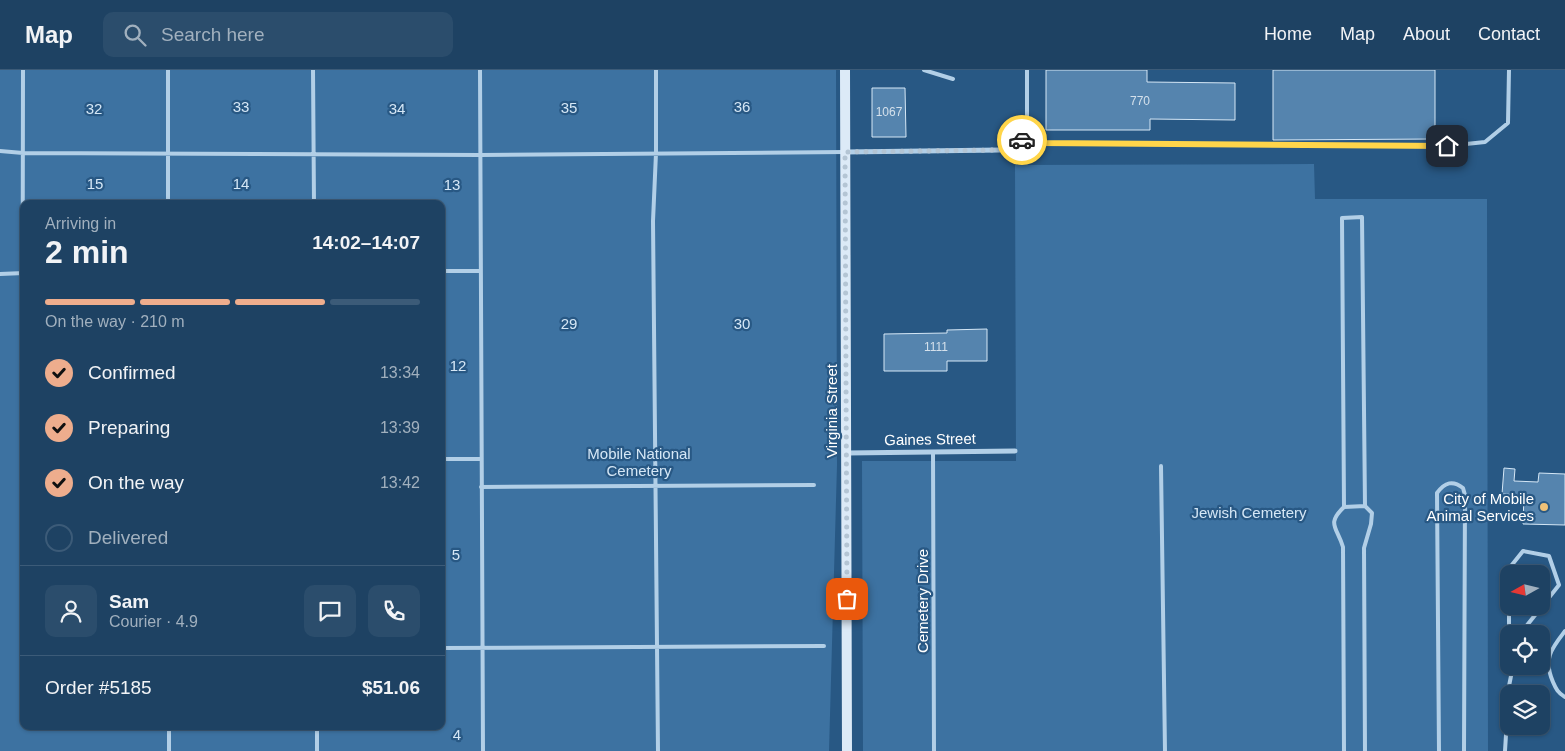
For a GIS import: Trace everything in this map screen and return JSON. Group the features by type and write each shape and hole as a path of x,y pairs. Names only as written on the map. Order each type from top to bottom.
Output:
{"street":[{"name":"Virginia Street","path":"845,70 847,751"},
{"path":"845,152 1000,150"},
{"name":"Gaines Street","path":"846,453 1015,451"}],"lane":[{"path":"23,70 23,200"},
{"path":"168,70 168,200"},
{"path":"313,70 314,200"},
{"path":"480,70 483,751"},
{"path":"656,70 656,153 653,221 658,751"},
{"path":"924,70 953,79"},
{"path":"1027,70 1027,137"},
{"path":"1027,137 1040,143 1447,146 1485,142 1508,124 1510,70"},
{"path":"1000,150 1027,137"},
{"path":"0,152 480,155 845,152"},
{"path":"1344,507 1342,218 1362,217 1366,506 1372,513 1364,548 1365,751"},
{"path":"445,271 480,271"},
{"path":"0,274 20,273"},
{"name":"Cemetery Drive","path":"933,452 934,751"},
{"path":"445,459 481,459"},
{"path":"1161,466 1165,751"},
{"path":"1439,751 1437,493 1447,483 1453,483 1463,488 1465,495 1464,751"},
{"path":"481,487 814,485"},
{"path":"1344,751 1343,547 1334,523 1335,515 1344,507 1366,506"},
{"path":"1512,565 1523,550 1549,556 1559,585 1550,596"},
{"path":"1527,625 1535,615"},
{"path":"1565,631 1552,649 1547,669 1557,692 1565,697"},
{"path":"445,648 824,646"},
{"path":"1505,751 1511,675"},
{"path":"169,730 169,751"},
{"path":"317,730 317,751"}],"green space":[{"name":"Mobile National Cemetery","path":"0,70 836,70 837,465 829,751 0,751"},
{"name":"Jewish Cemetery","path":"1314,164 1315,199 1487,199 1488,751 863,751 862,461 1016,461 1015,165"}],"building":[{"path":"1046,70 1147,70 1147,82 1235,83 1235,120 1150,119 1150,130 1046,130"},
{"path":"1273,70 1435,70 1435,139 1273,140"},
{"path":"872,88 905,88 906,137 872,137"},
{"path":"987,329 987,361 947,361 947,371 884,371 884,334 947,333 947,330"},
{"name":"City of Mobile Animal Services","path":"1504,468 1515,469 1514,481 1538,482 1539,473 1565,474 1565,525 1523,524 1524,495 1502,494"}],"way so far":[{"path":"847,599 845,152 1000,150 1022,140"}],"place":[{"name":"City of Mobile Animal Services","path":"1544,507"}],"route":[{"path":"1022,140 1027,137 1040,143 1109,142 1447,146"}],"park label":[{"name":"33","path":"241,106"},
{"name":"36","path":"742,106"},
{"name":"35","path":"569,107"},
{"name":"32","path":"94,108"},
{"name":"34","path":"397,108"},
{"name":"15","path":"95,183"},
{"name":"14","path":"241,183"},
{"name":"13","path":"452,184"},
{"name":"29","path":"569,323"},
{"name":"30","path":"742,323"},
{"name":"12","path":"458,365"},
{"name":"5","path":"456,554"},
{"name":"4","path":"457,734"}]}
